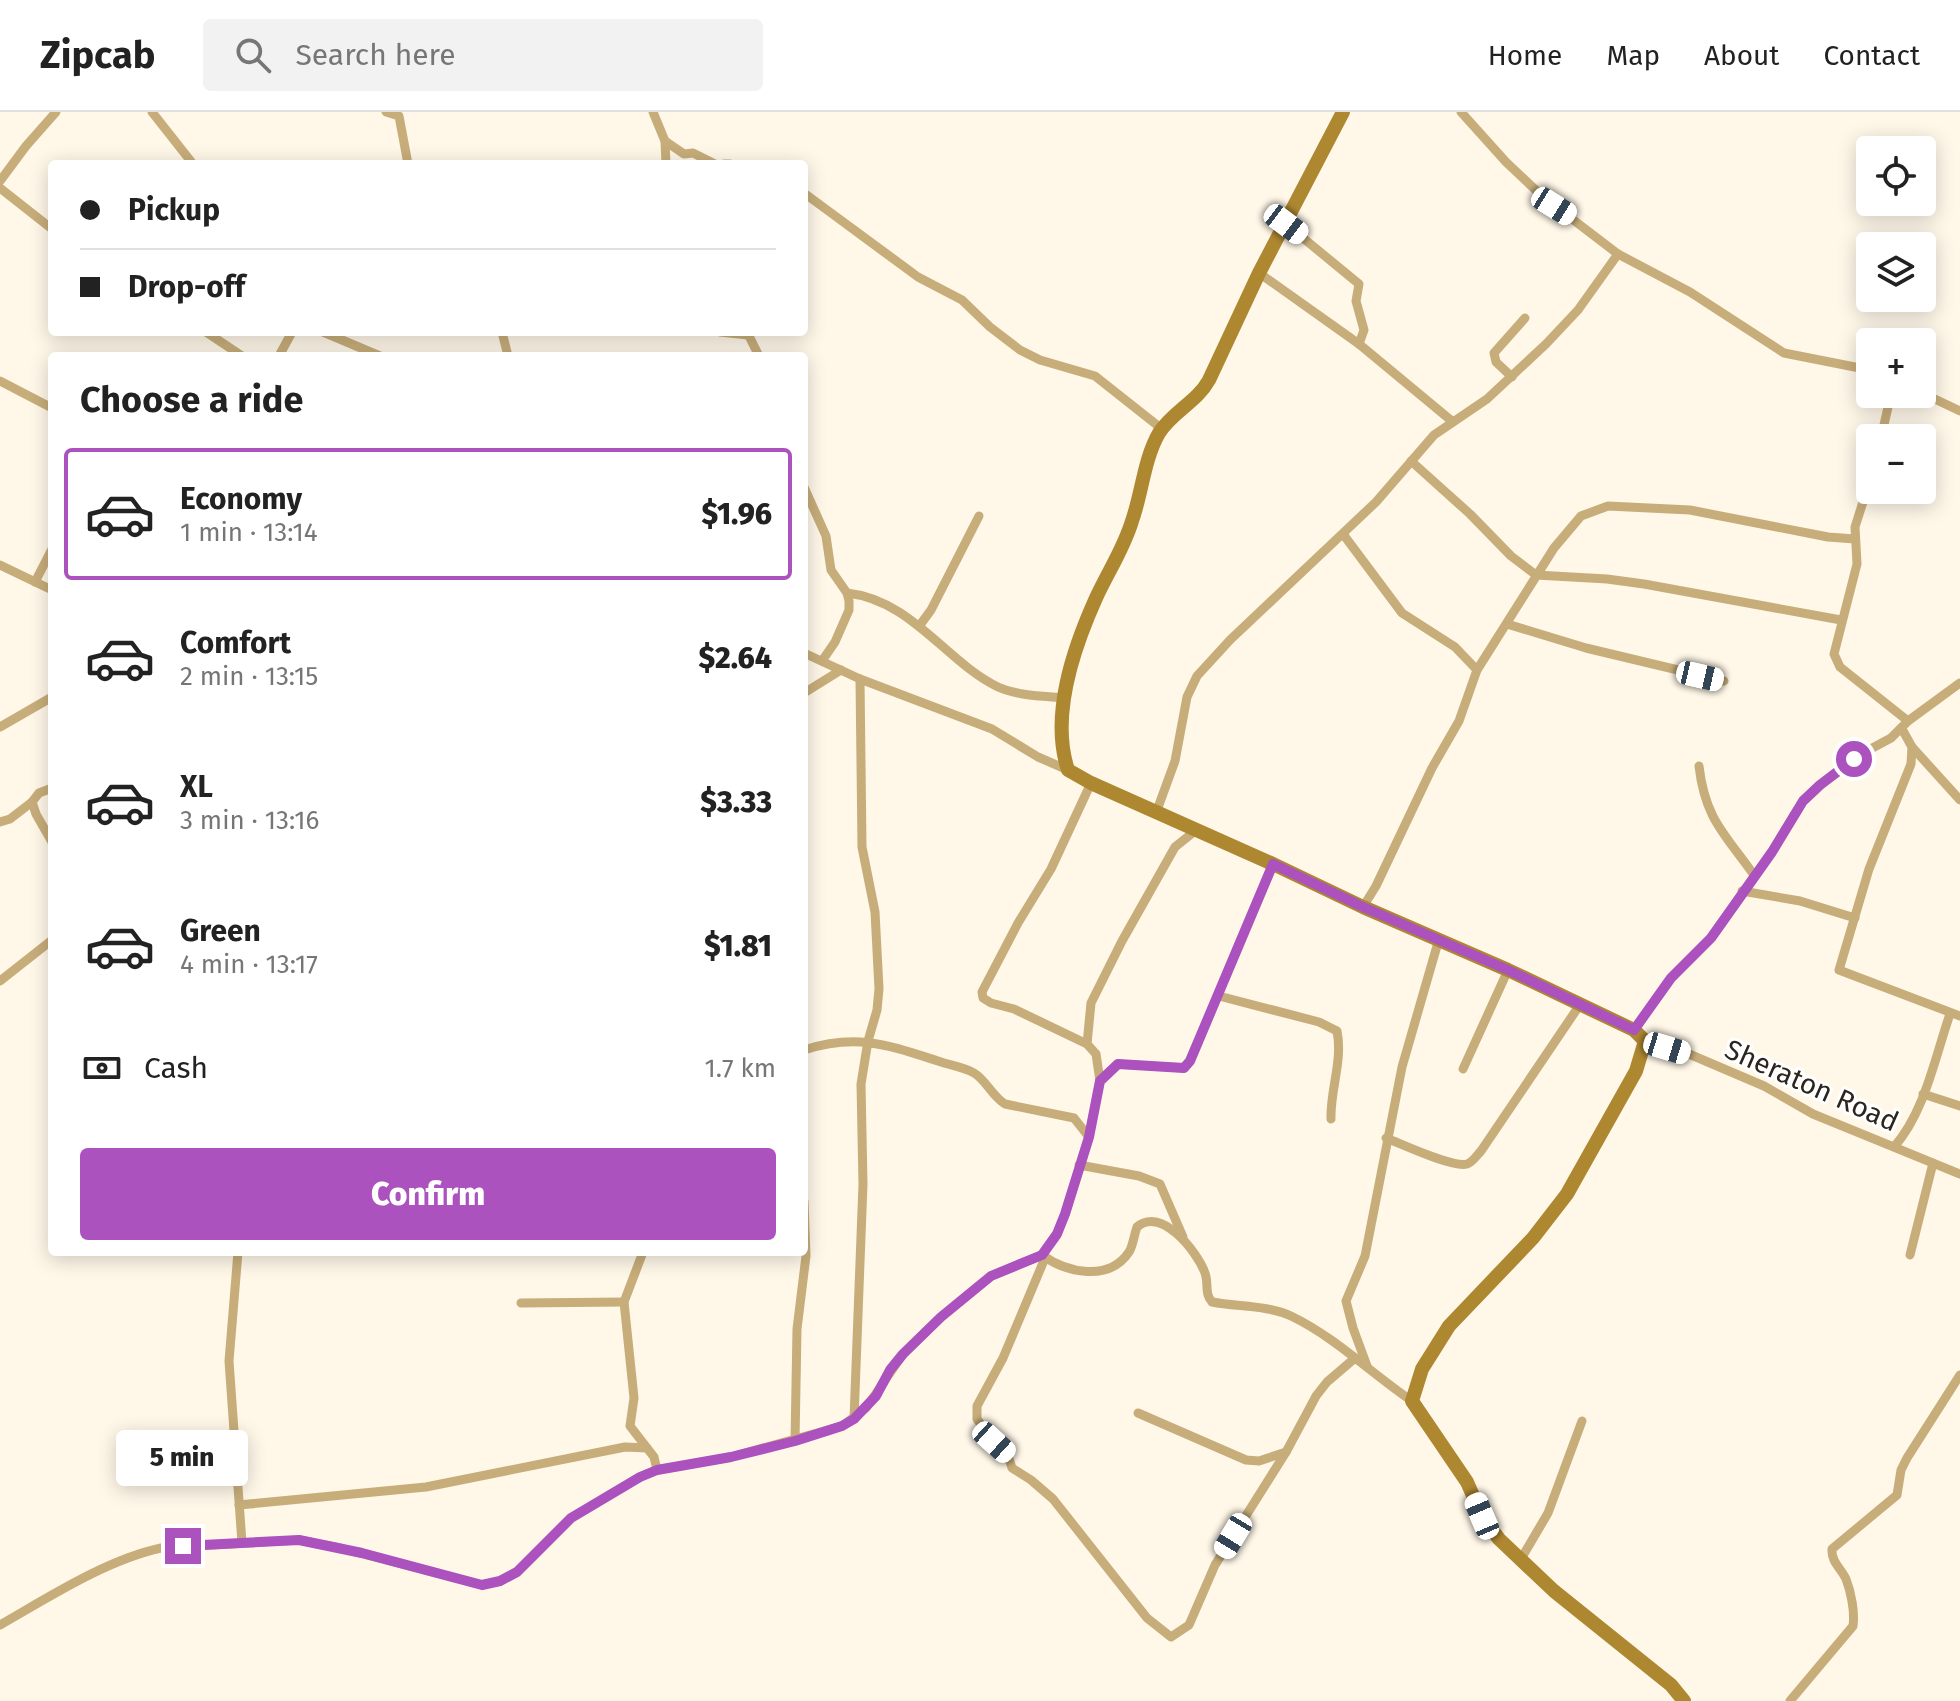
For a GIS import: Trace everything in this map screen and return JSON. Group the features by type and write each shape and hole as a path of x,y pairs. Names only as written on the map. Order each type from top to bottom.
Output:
{"street":[{"path":"0,181 56,112"},
{"path":"152,112 190,160"},
{"path":"386,112 399,116 407,160"},
{"path":"653,112 665,141 666,160"},
{"path":"1068,770 1062,751 1061,728 1071,668 1095,601 1124,544 1153,444 1162,429 1202,392 1231,339 1259,273 1343,112"},
{"path":"1461,112 1542,196 1618,254 1690,292 1784,353 1856,367"},
{"path":"665,141 684,154 693,153 707,160"},
{"path":"0,188 48,226"},
{"path":"808,196 918,277 962,300 1020,350 1040,360 1095,376 1162,429"},
{"path":"1286,224 1359,284 1356,301 1364,330 1359,344"},
{"path":"1156,813 1175,761 1187,697 1197,676 1230,640 1343,534 1434,435 1487,399 1512,377 1578,310 1618,254"},
{"path":"1259,273 1359,344 1453,422"},
{"path":"1512,377 1496,362 1494,353 1525,318"},
{"path":"212,336 236,352"},
{"path":"332,336 370,352"},
{"path":"0,381 48,406"},
{"path":"1936,400 1960,411"},
{"path":"1411,461 1511,556 1536,575 1644,584 1841,620"},
{"path":"808,496 826,536 831,570 847,593 849,610 835,642 822,661"},
{"path":"1862,504 1855,527 1857,564 1834,654 1836,662 1905,725 1912,747 1911,764 1869,869 1839,970 1885,989 1916,997 1955,1015 1906,1133 1894,1147"},
{"path":"1363,907 1432,768 1459,721 1477,670 1554,548 1581,516 1608,506 1690,510 1828,537 1855,539"},
{"path":"920,625 931,610 979,516"},
{"path":"1343,534 1402,613 1455,647 1477,670"},
{"path":"35,582 48,557"},
{"path":"0,565 48,588"},
{"path":"847,593 866,596 920,625 984,679 1001,688 1065,698"},
{"path":"1507,624 1586,648 1724,681"},
{"path":"808,655 860,679 992,729 1038,757 1091,783 1508,970 1634,1030 1645,1041 1636,1071 1567,1194 1533,1238 1449,1326 1422,1369 1412,1401"},
{"path":"808,691 841,670"},
{"path":"854,1419 863,1184 861,1084 879,989 875,912 862,847 860,679"},
{"path":"1634,1030 1671,978 1711,938 1803,801 1854,759 1960,683"},
{"path":"0,727 48,699"},
{"path":"1912,747 1960,800"},
{"path":"1699,766 1702,787 1714,822 1754,875"},
{"path":"1091,783 1051,869 982,992 983,998 991,1003 1014,1009 1087,1044 1096,1054 1100,1081 1089,1137 1057,1234 1044,1256 1003,1358 975,1412 994,1442 1007,1453 1012,1468 1053,1499 1117,1583 1162,1632 1171,1637 1189,1625 1215,1565 1286,1452 1316,1396 1355,1358"},
{"path":"0,822 10,819 39,793 48,790"},
{"path":"32,802 48,835"},
{"path":"1087,1044 1091,1003 1175,847 1195,831"},
{"path":"1100,1081 1118,1064 1184,1068 1190,1061 1273,864"},
{"path":"1742,891 1800,901 1855,918"},
{"path":"1367,1366 1346,1301 1365,1256 1402,1067 1439,939"},
{"path":"0,981 48,943"},
{"path":"1463,1069 1508,970"},
{"path":"1219,996 1319,1022 1337,1031 1337,1073 1331,1096 1331,1119"},
{"path":"1386,1138 1463,1165 1470,1162 1481,1151 1579,1006"},
{"path":"808,1049 834,1041 868,1041 975,1073 1005,1104 1074,1118 1089,1137"},
{"name":"Sheraton Road","path":"1645,1041 1689,1054 1764,1086 1813,1114 1960,1174"},
{"path":"1923,1094 1960,1106"},
{"path":"1910,1255 1933,1163"},
{"path":"1079,1165 1139,1176 1160,1184 1184,1240 1204,1270 1207,1296 1212,1302 1289,1315 1367,1366 1412,1401 1467,1482 1482,1516 1499,1539 1554,1591 1671,1685 1684,1701"},
{"path":"0,1625 55,1593 144,1552 161,1548 299,1540 482,1585 500,1581 517,1572 571,1518 640,1477 657,1470 731,1457 795,1441 854,1419 876,1396 903,1354 941,1317 991,1276 1044,1256 1071,1270 1105,1270 1130,1251 1137,1227 1147,1221 1165,1225 1184,1240"},
{"path":"238,1256 229,1361 242,1543"},
{"path":"641,1256 624,1302 634,1398 630,1426 654,1457 657,1470"},
{"path":"795,1441 797,1329 806,1256"},
{"path":"521,1303 624,1302"},
{"path":"1790,1701 1853,1626 1854,1617 1845,1578 1832,1557 1832,1549 1897,1495 1901,1470 1907,1458 1957,1387 1960,1375"},
{"path":"1138,1413 1246,1460 1259,1461 1286,1452"},
{"path":"1521,1559 1548,1513 1582,1421"},
{"path":"239,1505 426,1487 625,1447 647,1448"}],"route":[{"path":"183,1546 299,1540 362,1553 482,1585 500,1581 517,1572 571,1518 640,1477 657,1470 731,1457 795,1441 842,1426 866,1408 890,1370 922,1333 991,1276 1016,1263 1042,1255 1057,1234 1065,1214 1089,1137 1100,1081 1118,1064 1174,1069 1184,1068 1190,1061 1273,864 1634,1030 1671,978 1711,938 1772,852 1803,801 1854,759"}]}
